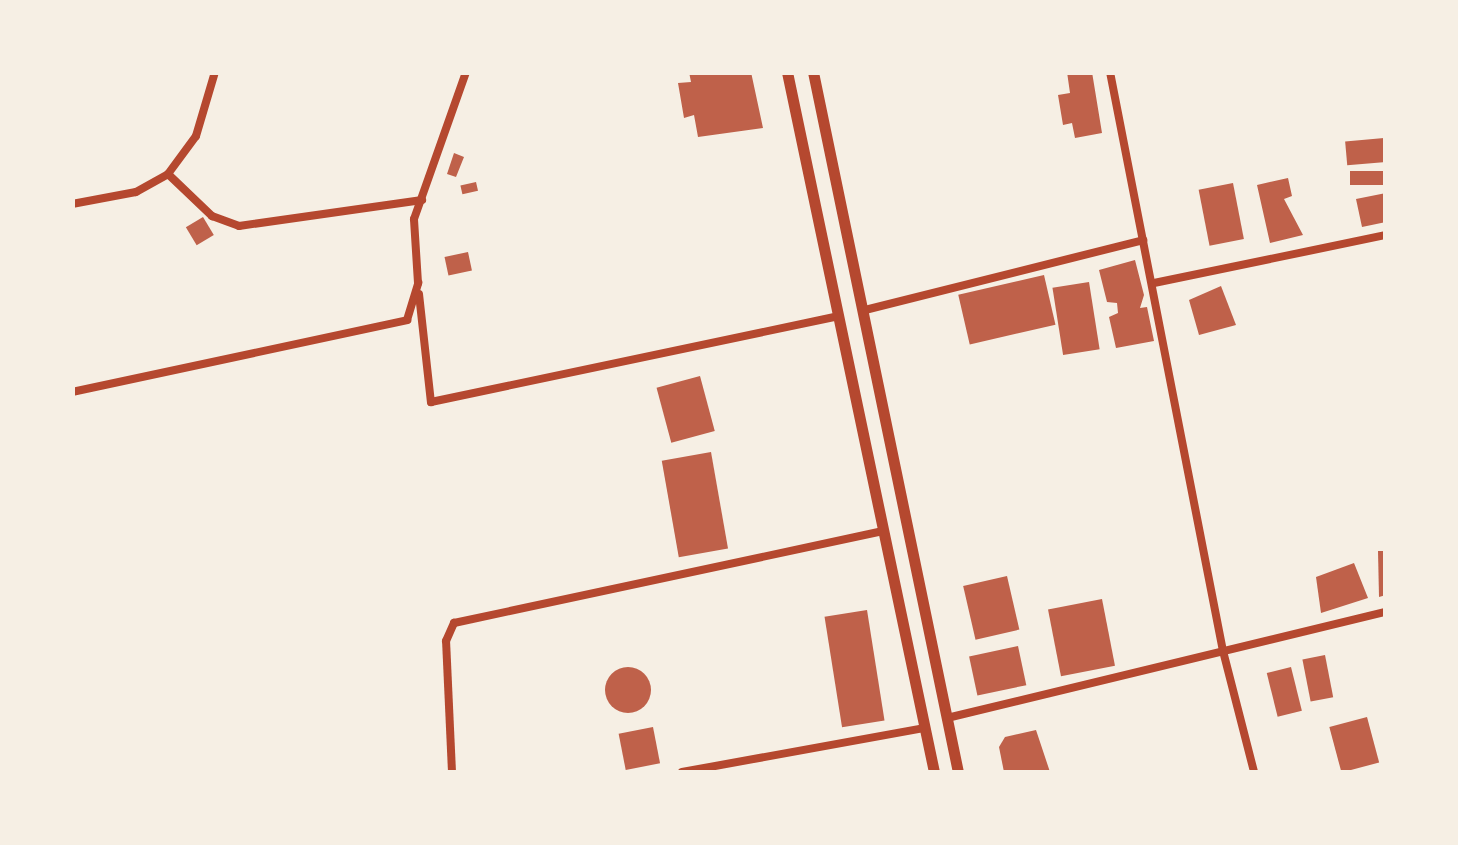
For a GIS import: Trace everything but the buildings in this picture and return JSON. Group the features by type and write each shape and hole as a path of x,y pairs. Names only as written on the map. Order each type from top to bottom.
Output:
{"highway":[{"path":"787,72 934,772"},
{"path":"812,72 865,310 958,772"}],"street":[{"path":"72,204 136,192 168,174 196,136 215,72"},
{"path":"466,72 429,165 412,232 431,402 839,316"},
{"path":"1110,72 1223,651 1254,772"},
{"path":"168,174 231,226 422,200"},
{"path":"1154,283 1386,235"},
{"path":"865,310 1143,240"},
{"path":"72,392 390,328 411,314 418,283"},
{"path":"452,772 446,641 454,623 884,531"},
{"path":"947,718 1386,612"},
{"path":"682,772 925,728"}]}
